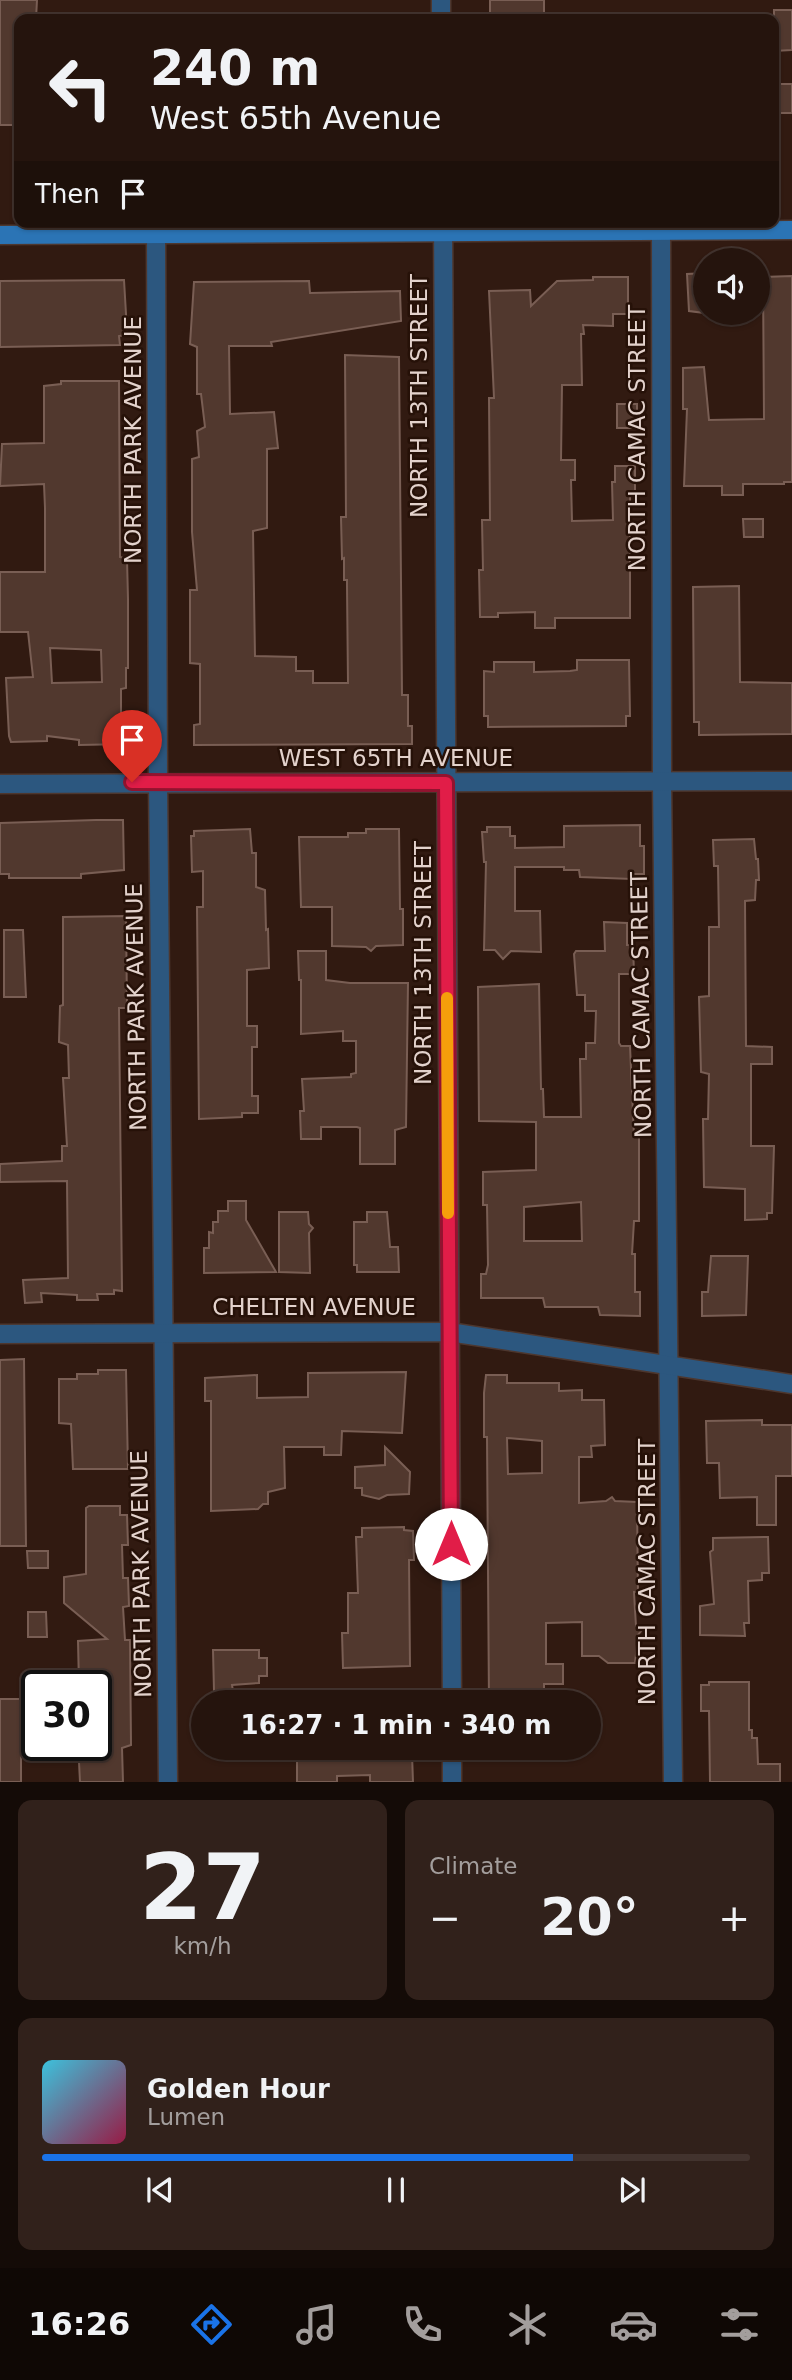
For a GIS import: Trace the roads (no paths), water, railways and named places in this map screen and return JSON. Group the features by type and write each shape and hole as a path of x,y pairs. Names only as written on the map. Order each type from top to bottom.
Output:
{"street":[{"path":"0,235 386,228"},
{"name":"NORTH 13TH STREET","path":"443,228 452,1690"},
{"path":"661,228 792,230"},
{"name":"NORTH CAMAC STREET","path":"661,228 662,783 673,1782"},
{"name":"NORTH PARK AVENUE","path":"156,232 158,782 168,1782"},
{"name":"WEST 65TH AVENUE","path":"0,784 792,781"},
{"name":"CHELTEN AVENUE","path":"0,1334 449,1332 792,1384"},
{"path":"452,1760 453,1782"}]}
